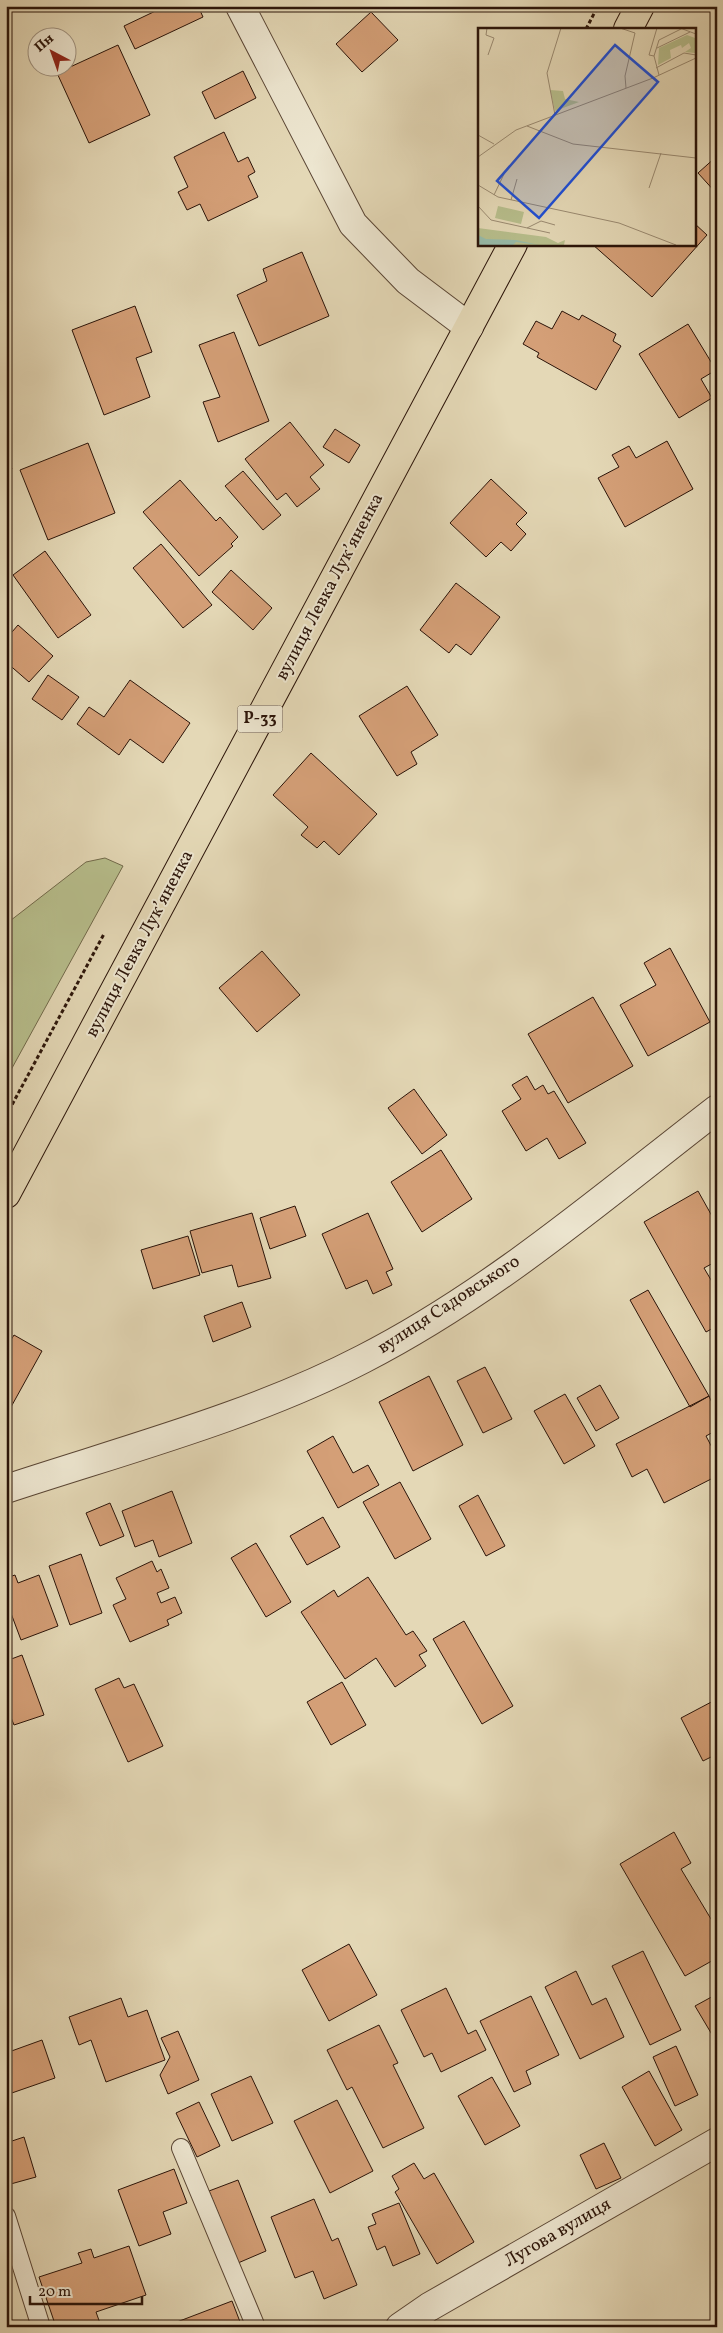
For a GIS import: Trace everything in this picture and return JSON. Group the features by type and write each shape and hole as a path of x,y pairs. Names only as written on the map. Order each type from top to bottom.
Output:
{"main road":[{"path":"629,28 640,6"},
{"name":"вулиця Левка Лукʼяненка","path":"6,1194 512,245"}],"street":[{"path":"240,6 353,224 408,281 469,327"},
{"name":"вулиця Садовського","path":"6,1490 229,1415 362,1360 426,1324 488,1284 717,1109"},
{"name":"Лугова вулиця","path":"400,2327 429,2307 717,2142"}],"lane":[{"path":"181,2148 256,2327"},
{"path":"6,2216 41,2327"}],"path":[{"path":"587,28 598,6"}],"green space":[{"path":"105,858 123,866 6,1079 6,924 86,862"}],"building":[{"path":"166,6 198,6 203,17 135,49 124,26"},
{"path":"371,12 398,40 362,72 336,44"},
{"path":"118,45 150,115 89,143 59,78 78,78 78,63"},
{"path":"243,71 256,98 215,119 202,92"},
{"path":"224,132 238,162 248,157 255,172 248,176 258,197 208,221 200,204 187,210 178,192 188,187 174,157"},
{"path":"717,156 717,194 698,173"},
{"path":"696,225 707,235 652,297 593,245 696,245"},
{"path":"302,252 329,316 259,346 237,295 267,281 263,269"},
{"path":"135,306 152,352 136,358 150,397 104,415 72,330"},
{"path":"562,311 579,320 582,315 616,334 613,341 621,346 596,390 537,357 539,353 523,344 536,321 552,329"},
{"path":"688,324 716,370 701,379 712,398 679,418 639,354"},
{"path":"234,332 269,421 218,442 203,402 220,397 199,345"},
{"path":"290,422 324,465 310,477 320,489 297,507 286,493 277,500 245,459"},
{"path":"335,429 360,445 349,463 323,447"},
{"path":"667,441 693,489 625,527 598,478 619,467 612,455 629,446 636,458"},
{"path":"88,443 115,513 48,540 20,470"},
{"path":"6,451 12,469 6,471"},
{"path":"243,471 281,515 263,530 225,486"},
{"path":"491,479 527,513 516,524 526,534 511,551 501,542 486,557 450,523"},
{"path":"180,480 216,521 220,517 238,537 231,544 233,546 199,576 143,512"},
{"path":"161,544 212,605 183,628 133,568"},
{"path":"45,551 91,615 58,638 13,575"},
{"path":"231,570 272,608 253,630 212,592"},
{"path":"456,583 500,617 471,655 456,644 449,653 420,630"},
{"path":"18,625 53,656 29,682 6,662 6,639"},
{"path":"48,675 79,697 62,720 32,699"},
{"path":"130,680 190,723 163,763 130,739 119,755 77,724 89,707 104,717"},
{"path":"407,686 438,735 411,752 417,764 397,776 359,716"},
{"path":"311,753 377,814 339,855 324,841 317,848 301,835 308,827 273,795"},
{"path":"670,948 710,1022 648,1056 620,1005 656,985 644,963"},
{"path":"262,951 300,995 257,1032 219,988"},
{"path":"593,997 633,1066 568,1103 528,1034"},
{"path":"527,1076 535,1090 543,1085 548,1094 554,1091 586,1143 559,1159 547,1138 526,1151 502,1111 521,1099 512,1085"},
{"path":"414,1089 447,1135 422,1154 388,1108"},
{"path":"441,1150 472,1199 422,1232 391,1182"},
{"path":"698,1191 717,1225 717,1261 704,1268 717,1290 717,1326 706,1332 644,1222"},
{"path":"295,1206 306,1236 270,1249 260,1218"},
{"path":"252,1213 271,1278 238,1287 232,1265 202,1273 190,1231"},
{"path":"368,1213 393,1269 386,1272 392,1285 373,1294 367,1280 346,1289 322,1234"},
{"path":"188,1236 200,1275 153,1289 141,1250"},
{"path":"648,1290 709,1396 690,1407 630,1300"},
{"path":"242,1302 251,1327 213,1342 204,1316"},
{"path":"14,1335 42,1351 6,1416 6,1348"},
{"path":"485,1367 512,1419 483,1433 457,1381"},
{"path":"429,1376 463,1445 413,1471 379,1402"},
{"path":"600,1385 619,1418 596,1431 577,1398"},
{"path":"565,1394 595,1446 564,1464 534,1411"},
{"path":"709,1396 717,1414 717,1430 706,1436 717,1457 717,1476 664,1503 647,1469 632,1477 616,1444"},
{"path":"333,1436 353,1473 368,1465 379,1485 338,1508 307,1451"},
{"path":"400,1482 431,1539 395,1559 363,1502"},
{"path":"172,1491 192,1543 159,1557 153,1540 135,1547 122,1511"},
{"path":"478,1495 505,1546 486,1556 459,1506"},
{"path":"110,1503 124,1536 100,1546 86,1513"},
{"path":"323,1517 340,1547 307,1565 290,1536"},
{"path":"256,1543 291,1602 266,1617 231,1558"},
{"path":"81,1554 102,1613 70,1625 49,1566"},
{"path":"152,1561 157,1572 161,1569 169,1588 157,1593 161,1603 175,1597 182,1613 167,1620 169,1625 130,1642 113,1605 126,1599 116,1578"},
{"path":"15,1575 18,1583 39,1575 58,1626 21,1640 6,1600 6,1578"},
{"path":"368,1577 406,1635 413,1631 427,1651 419,1655 426,1666 395,1687 376,1658 345,1679 301,1612 334,1590 338,1597"},
{"path":"464,1621 513,1706 482,1724 433,1639"},
{"path":"22,1655 44,1715 14,1725 10,1715 6,1717 6,1661"},
{"path":"119,1678 124,1688 134,1684 163,1746 128,1762 95,1689"},
{"path":"342,1682 366,1725 331,1745 307,1702"},
{"path":"717,1699 717,1754 703,1761 681,1718"},
{"path":"674,1832 691,1863 681,1869 717,1929 717,1958 685,1976 620,1864"},
{"path":"349,1944 377,1995 329,2021 302,1970"},
{"path":"643,1951 681,2030 650,2045 612,1966"},
{"path":"576,1971 592,2005 606,1998 624,2037 580,2059 545,1987"},
{"path":"446,1988 468,2034 476,2030 486,2050 441,2072 432,2053 424,2057 401,2010"},
{"path":"717,1994 717,2043 695,2006"},
{"path":"531,1996 559,2055 526,2071 531,2084 514,2092 480,2021"},
{"path":"121,1998 128,2017 147,2010 165,2060 106,2082 91,2040 79,2045 69,2017"},
{"path":"379,2025 398,2063 393,2065 424,2128 383,2148 352,2087 347,2090 327,2050"},
{"path":"178,2031 199,2080 168,2094 160,2075 170,2057 161,2038"},
{"path":"42,2040 55,2078 6,2095 6,2053"},
{"path":"676,2046 698,2095 675,2106 653,2057"},
{"path":"649,2071 682,2130 655,2146 622,2087"},
{"path":"251,2076 273,2123 232,2141 211,2094"},
{"path":"492,2077 520,2126 485,2145 458,2096"},
{"path":"337,2100 373,2171 330,2193 294,2121"},
{"path":"199,2102 220,2146 197,2157 176,2113"},
{"path":"24,2137 36,2177 7,2185 6,2143"},
{"path":"604,2143 621,2178 596,2189 580,2155"},
{"path":"414,2163 424,2179 434,2173 474,2242 437,2264 395,2192 399,2189 392,2176"},
{"path":"174,2169 187,2203 163,2212 171,2234 139,2246 118,2190"},
{"path":"238,2180 266,2251 238,2263 209,2191"},
{"path":"314,2199 332,2241 338,2238 357,2285 324,2299 313,2271 295,2278 271,2217"},
{"path":"399,2203 420,2254 393,2266 385,2246 377,2250 368,2227 376,2224 372,2214"},
{"path":"129,2246 146,2295 96,2312 101,2326 56,2327 39,2277 82,2263 78,2253 91,2249 94,2258"},
{"path":"232,2301 242,2327 170,2327 169,2325"}]}
